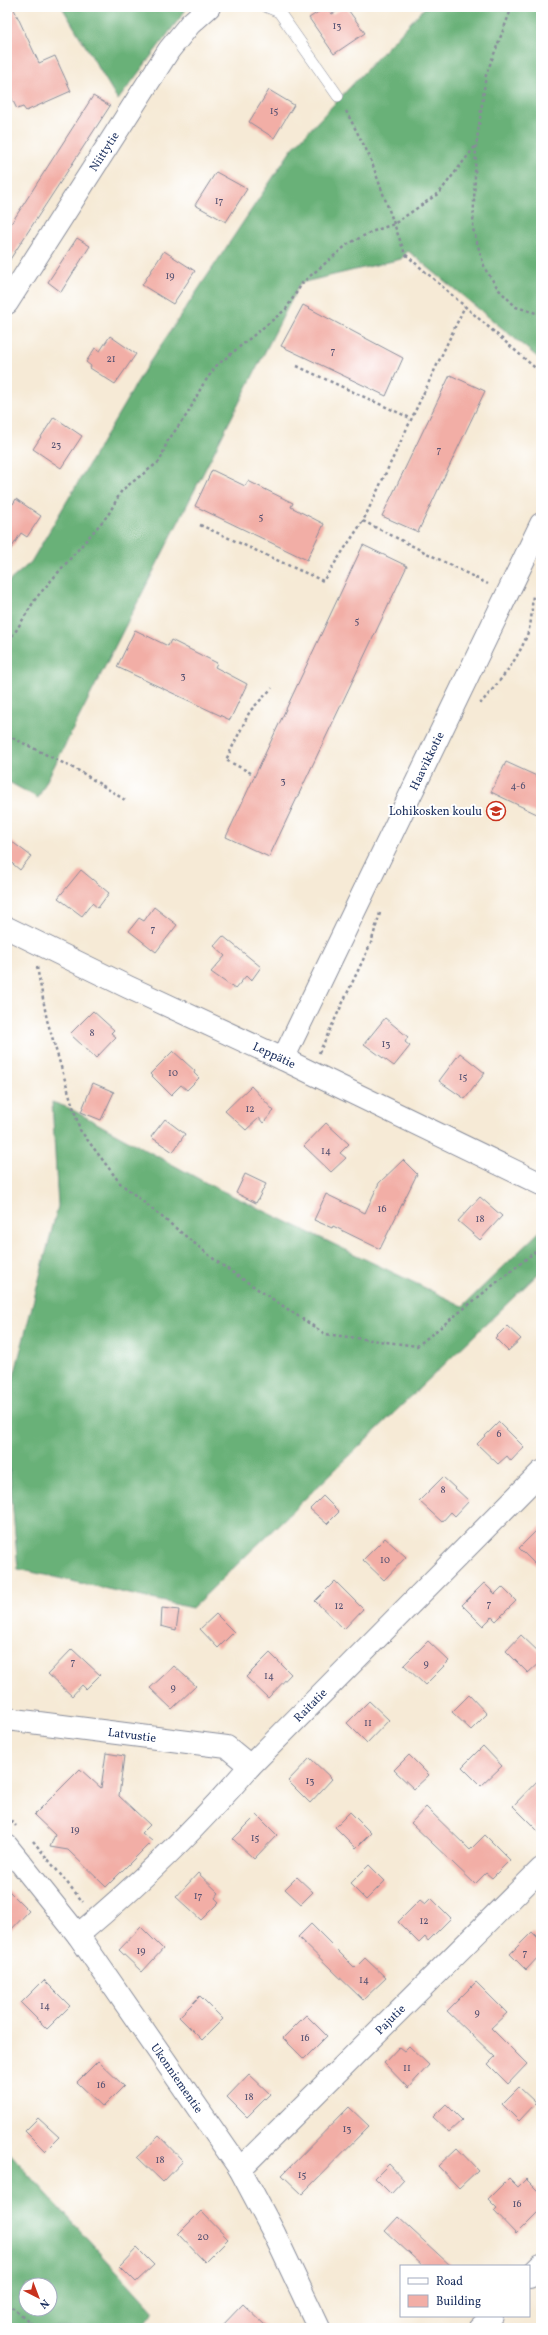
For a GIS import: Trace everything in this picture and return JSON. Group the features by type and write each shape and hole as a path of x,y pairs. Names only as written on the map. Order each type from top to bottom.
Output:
{"street":[{"name":"Niittytie","path":"7,303 169,50 190,24 208,7"},
{"name":"Haavikkotie","path":"283,1059 506,594 535,550 541,524"},
{"name":"Leppätie","path":"7,928 541,1184"},
{"name":"Raitatie","path":"78,1935 161,1862 208,1815 250,1766 541,1472"},
{"name":"Latvustie","path":"7,1719 227,1747 250,1766"},
{"name":"Ukonniementie","path":"7,1846 78,1935 240,2169 274,2233 319,2328"},
{"name":"Pajutie","path":"240,2169 541,1869"},
{"path":"530,2277 541,2265"},
{"path":"480,2328 491,2317"}],"lane":[{"path":"267,7 279,12 338,96"}],"path":[{"path":"512,7 486,75 477,144 473,229 484,269 499,290 516,307 536,313 541,311"},
{"path":"338,96 369,155 405,254 541,373"},
{"path":"7,640 14,634 36,598 108,515 122,490 160,461 167,442 188,413 202,386 216,366 286,309 303,282 348,244 370,232 394,224 439,193 477,144"},
{"path":"200,525 323,581 363,521 465,306"},
{"path":"297,366 412,419"},
{"path":"363,521 506,594"},
{"path":"479,705 498,683 521,647 531,621 533,589"},
{"path":"251,773 226,760 250,711 272,688"},
{"path":"7,736 82,772 125,800"},
{"path":"317,1057 371,943 381,908"},
{"path":"36,962 47,1020 80,1130 120,1183 220,1264 325,1334 417,1346 541,1247"},
{"path":"7,2303 37,2328"}],"green space":[{"path":"62,7 186,7 185,11 118,100"},
{"path":"425,7 541,7 541,360 408,251 401,259 300,283 38,798 7,781 7,583 31,562 145,369 292,149"},
{"path":"52,1102 69,1108 210,1185 463,1306 541,1230 541,1271 192,1608 18,1569 7,1442 7,1403 58,1206"},
{"path":"7,2150 154,2312 139,2328 7,2328"}],"building":[{"path":"7,7 13,7 39,63 55,56 71,91 26,111 23,107 17,109 7,89"},
{"path":"326,7 332,14 346,7 365,33 334,54 309,18"},
{"path":"269,90 294,105 274,138 249,122"},
{"path":"93,96 110,106 7,264 7,230"},
{"path":"216,172 247,189 226,222 195,205"},
{"path":"77,238 90,246 61,292 48,282"},
{"path":"164,251 195,271 173,304 142,285"},
{"path":"303,305 403,358 386,396 281,346"},
{"path":"110,336 136,354 115,384 90,368 91,366 86,362 95,348 100,351"},
{"path":"450,375 485,391 418,532 382,516"},
{"path":"54,417 82,436 61,468 33,449"},
{"path":"212,470 245,486 248,481 293,503 291,507 324,524 307,560 195,506"},
{"path":"16,499 41,516 27,537 21,533 7,555 7,501 13,504"},
{"path":"363,545 407,566 269,857 226,837"},
{"path":"135,630 168,646 171,640 217,663 215,667 247,684 230,720 117,667"},
{"name":"Lohikosken koulu","path":"506,762 541,778 541,816 491,792"},
{"path":"7,838 31,856 20,870 7,859"},
{"path":"81,870 109,893 98,908 92,903 82,916 58,898"},
{"path":"154,907 177,925 156,952 129,931 139,918 144,921"},
{"path":"223,936 261,967 251,981 246,976 235,989 211,972 225,956 214,946"},
{"path":"93,1011 114,1030 111,1033 116,1037 96,1058 70,1034"},
{"path":"385,1018 408,1037 405,1042 410,1046 394,1066 364,1044"},
{"path":"173,1051 195,1071 194,1073 199,1078 187,1090 181,1085 171,1095 150,1074"},
{"path":"460,1053 485,1073 465,1099 439,1081"},
{"path":"93,1083 114,1092 101,1120 81,1112"},
{"path":"251,1086 274,1111 263,1123 259,1118 246,1130 225,1111"},
{"path":"165,1119 185,1134 173,1152 151,1137"},
{"path":"326,1123 349,1144 340,1153 346,1158 331,1172 304,1146"},
{"path":"403,1160 417,1174 380,1249 333,1226 332,1228 314,1220 326,1194 365,1213 379,1183"},
{"path":"245,1174 266,1184 256,1203 236,1193"},
{"path":"480,1197 502,1216 480,1240 458,1221"},
{"path":"507,1326 521,1339 508,1351 495,1338"},
{"path":"499,1422 524,1447 511,1461 507,1456 498,1464 477,1444"},
{"path":"443,1477 469,1501 455,1516 451,1512 442,1522 419,1501"},
{"path":"323,1496 339,1512 327,1524 310,1509"},
{"path":"541,1526 541,1570 519,1548"},
{"path":"385,1538 406,1557 384,1580 363,1560"},
{"path":"335,1581 363,1609 344,1629 315,1601"},
{"path":"484,1583 495,1594 502,1587 516,1601 496,1621 492,1617 483,1626 462,1605"},
{"path":"162,1608 179,1610 176,1630 161,1626"},
{"path":"216,1614 234,1632 218,1648 200,1629"},
{"path":"521,1635 541,1654 541,1661 528,1673 506,1651"},
{"path":"428,1641 449,1661 425,1685 404,1665"},
{"path":"72,1649 100,1675 86,1689 82,1685 72,1696 48,1674"},
{"path":"270,1653 291,1674 268,1698 246,1677"},
{"path":"174,1666 196,1686 172,1709 150,1688"},
{"path":"469,1695 487,1714 471,1730 452,1712"},
{"path":"369,1701 389,1720 367,1743 347,1723"},
{"path":"483,1746 502,1766 481,1786 462,1767"},
{"path":"106,1753 124,1756 119,1796 150,1825 142,1833 152,1841 106,1887 68,1850 50,1847 55,1835 34,1815 80,1769 101,1788"},
{"path":"409,1755 429,1775 414,1789 394,1770"},
{"path":"310,1758 332,1779 310,1803 288,1781"},
{"path":"541,1777 541,1834 513,1806"},
{"path":"426,1807 470,1850 485,1835 510,1860 492,1878 486,1873 475,1884 411,1823"},
{"path":"350,1812 371,1833 356,1848 335,1827"},
{"path":"257,1815 277,1835 254,1859 233,1839"},
{"path":"369,1865 385,1881 366,1900 350,1884"},
{"path":"198,1873 219,1893 215,1898 219,1902 201,1920 176,1897"},
{"path":"297,1877 313,1892 301,1904 285,1889"},
{"path":"7,1889 29,1911 7,1934"},
{"path":"431,1898 451,1918 428,1941 425,1937 419,1943 398,1922 420,1900 425,1904"},
{"path":"311,1924 355,1968 365,1958 386,1978 363,2000 298,1937"},
{"path":"141,1927 163,1949 142,1972 119,1950"},
{"path":"532,1932 541,1941 541,1954 526,1970 510,1954"},
{"path":"44,1980 70,2006 47,2029 21,2003"},
{"path":"476,1982 507,2013 491,2028 527,2064 508,2084 488,2064 495,2057 447,2011"},
{"path":"200,1996 223,2019 202,2040 179,2017"},
{"path":"306,2015 327,2036 304,2059 283,2038"},
{"path":"409,2046 429,2065 408,2088 384,2063 399,2047 404,2051"},
{"path":"98,2061 124,2086 103,2107 77,2082"},
{"path":"249,2074 270,2094 247,2117 227,2097"},
{"path":"519,2087 536,2103 519,2121 502,2104"},
{"path":"446,2104 462,2120 449,2132 433,2117"},
{"path":"349,2107 369,2126 302,2194 282,2175"},
{"path":"38,2118 59,2137 45,2151 25,2131"},
{"path":"159,2136 183,2161 163,2182 137,2157"},
{"path":"457,2148 478,2170 459,2188 438,2166"},
{"path":"389,2164 404,2180 391,2194 375,2178"},
{"path":"509,2178 518,2187 526,2179 541,2194 541,2209 516,2234 494,2211 497,2208 488,2199"},
{"path":"201,2211 228,2239 205,2262 178,2234"},
{"path":"398,2217 450,2265 422,2265 385,2231"},
{"path":"137,2248 154,2265 136,2282 120,2266"},
{"path":"243,2304 268,2328 220,2328"}],"place":[{"name":"Lohikosken koulu","path":"496,811"}]}
